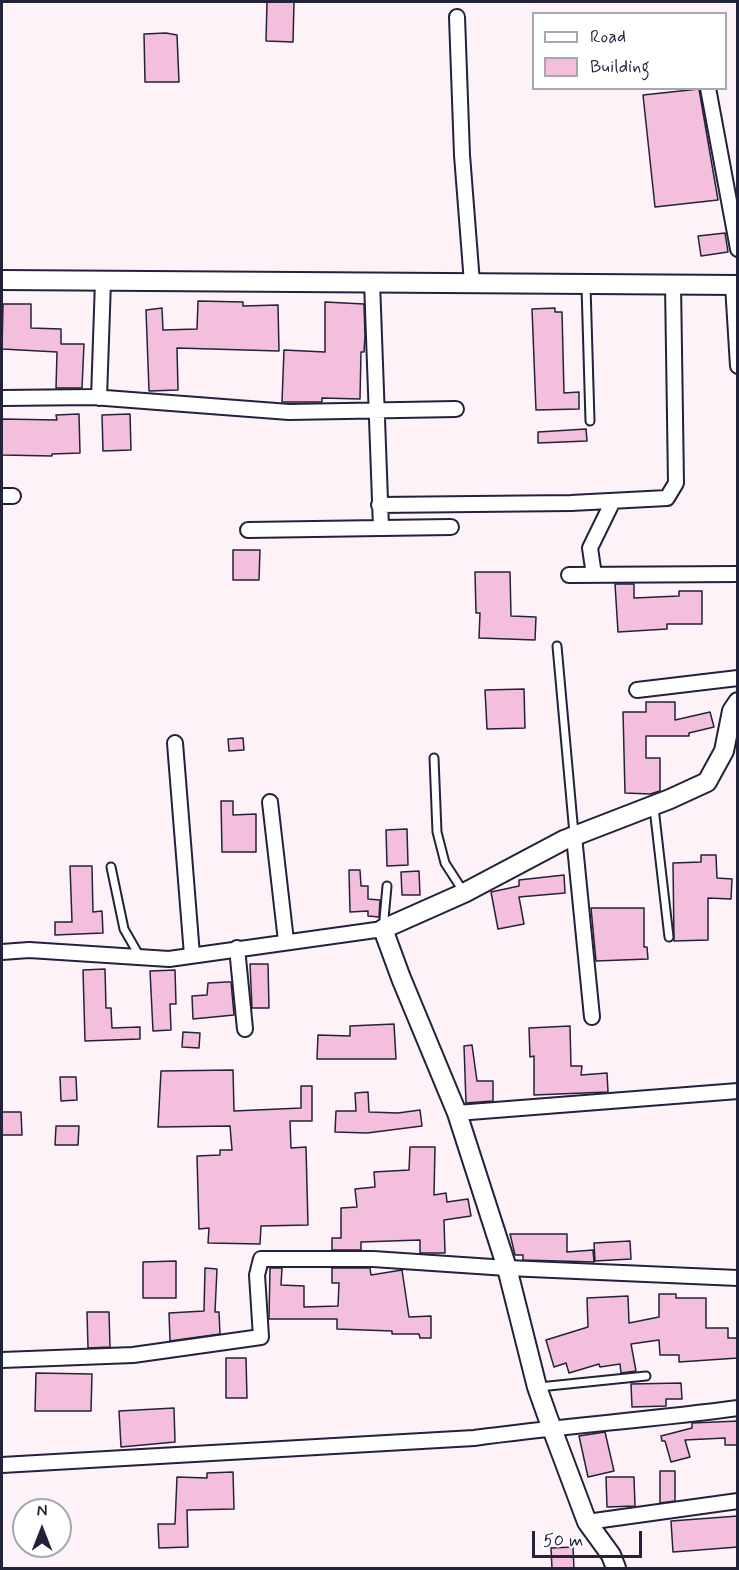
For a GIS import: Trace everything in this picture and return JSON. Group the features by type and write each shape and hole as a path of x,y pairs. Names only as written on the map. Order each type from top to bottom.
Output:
{"street":[{"path":"457,17 462,155 472,283"},
{"path":"708,90 738,249"},
{"path":"2,280 735,285 738,366"},
{"path":"99,398 103,281"},
{"path":"372,282 381,528"},
{"path":"379,505 667,498 674,489 676,410 673,284"},
{"path":"2,398 99,398 289,412 456,409"},
{"path":"594,575 590,548 613,501"},
{"path":"248,530 451,527"},
{"path":"569,575 738,574"},
{"path":"637,690 738,678"},
{"path":"2,952 29,950 169,959 387,928 464,893 574,836 706,782 732,734 732,711 738,702"},
{"path":"175,743 192,955"},
{"path":"270,802 286,941"},
{"path":"574,836 592,1017"},
{"path":"387,928 457,1113 507,1268 537,1387 551,1427 587,1522 611,1555 616,1569"},
{"path":"237,948 244,1029"},
{"path":"457,1113 738,1091"},
{"path":"2,1360 133,1354 261,1337 257,1275 261,1259 373,1259 507,1268 738,1278"},
{"path":"2,1465 474,1438 551,1427 668,1417 738,1408"},
{"path":"587,1522 738,1501"}],"lane":[{"path":"586,284 590,421"},
{"path":"557,646 574,836"},
{"path":"434,758 437,832 446,863 464,893"},
{"path":"654,805 669,937"},
{"path":"111,867 124,929 140,957"},
{"path":"387,886 384,919 387,928"},
{"path":"537,1387 646,1376"}],"building":[{"path":"267,2 294,2 293,42 266,41"},
{"path":"144,34 177,35 179,82 145,82"},
{"path":"699,90 718,200 655,207 643,95"},
{"path":"725,233 728,252 701,256 698,236"},
{"path":"198,301 243,302 243,306 278,305 279,351 177,348 178,390 149,391 146,310 162,308 163,330 197,329"},
{"path":"325,302 364,304 365,336 364,352 361,352 360,399 322,398 322,402 282,402 284,350 325,352"},
{"path":"3,304 31,304 31,328 61,329 61,344 84,344 82,388 56,388 57,352 2,349"},
{"path":"555,308 555,312 562,312 564,393 579,392 579,409 536,410 532,309"},
{"path":"79,414 80,453 52,454 52,456 2,455 2,419 57,420 56,415"},
{"path":"130,414 131,450 103,451 102,415"},
{"path":"586,429 587,441 538,443 538,432"},
{"path":"233,550 260,550 259,580 233,580"},
{"path":"475,572 510,572 511,616 536,617 535,640 479,638 480,613 476,613"},
{"path":"615,584 634,584 634,598 679,596 679,591 702,591 702,624 667,624 667,629 618,632"},
{"path":"524,689 525,728 487,729 485,690"},
{"path":"646,702 675,702 675,720 710,712 714,727 689,733 689,736 646,736 646,758 660,758 660,791 650,794 625,793 623,712 646,712"},
{"path":"243,738 244,750 229,751 228,739"},
{"path":"221,801 233,801 233,815 256,814 256,852 222,852"},
{"path":"407,829 408,865 387,866 386,830"},
{"path":"701,855 716,855 717,878 732,879 731,899 708,898 708,940 674,941 673,863 701,862"},
{"path":"70,866 92,866 93,912 102,911 103,933 55,935 55,922 72,922"},
{"path":"349,870 360,870 361,886 368,886 368,899 380,900 379,917 368,916 368,911 350,912"},
{"path":"419,871 420,895 402,895 401,872"},
{"path":"564,875 565,893 519,897 524,924 498,929 491,892 519,886 519,880"},
{"path":"591,908 644,908 644,947 647,947 648,959 596,961"},
{"path":"250,964 268,964 269,1008 252,1008"},
{"path":"105,969 106,1008 111,1008 112,1028 140,1027 140,1039 85,1041 83,970"},
{"path":"175,970 176,1004 170,1004 171,1030 153,1031 150,971"},
{"path":"231,982 234,1015 193,1019 192,996 207,995 208,983"},
{"path":"394,1024 396,1059 317,1059 318,1035 350,1036 350,1026"},
{"path":"570,1026 571,1066 582,1066 581,1075 607,1073 608,1092 534,1095 534,1056 530,1057 529,1028"},
{"path":"183,1032 200,1033 199,1048 182,1047"},
{"path":"472,1045 477,1081 493,1081 493,1101 466,1103 464,1046"},
{"path":"233,1070 234,1111 301,1108 301,1086 312,1086 312,1121 290,1121 291,1148 306,1147 308,1225 261,1226 260,1244 208,1243 209,1228 199,1229 197,1156 220,1155 220,1150 232,1150 230,1126 158,1127 161,1071"},
{"path":"60,1077 76,1077 77,1100 61,1101"},
{"path":"368,1092 369,1112 398,1113 420,1110 422,1126 367,1133 335,1132 336,1111 356,1111 355,1093"},
{"path":"2,1112 21,1112 22,1135 2,1135"},
{"path":"56,1126 79,1126 78,1145 55,1145"},
{"path":"410,1147 435,1147 434,1195 446,1193 447,1202 468,1199 471,1216 444,1220 445,1253 420,1253 420,1240 361,1242 361,1250 332,1250 332,1238 341,1238 341,1208 357,1207 355,1189 375,1187 374,1172 409,1170"},
{"path":"510,1234 567,1234 567,1252 593,1250 594,1262 523,1260 523,1255 515,1255"},
{"path":"630,1241 631,1259 595,1261 594,1243"},
{"path":"176,1261 176,1298 143,1298 143,1262"},
{"path":"205,1268 217,1269 215,1312 219,1312 220,1334 170,1341 169,1313 204,1311"},
{"path":"270,1268 282,1268 281,1285 304,1286 304,1307 338,1306 339,1283 332,1283 332,1268 370,1268 371,1275 402,1270 409,1317 431,1316 431,1338 420,1338 419,1334 392,1334 392,1331 337,1329 337,1319 269,1319"},
{"path":"659,1294 676,1294 676,1298 706,1298 706,1328 728,1328 728,1338 738,1338 738,1358 679,1362 679,1355 660,1355 659,1340 631,1344 636,1371 621,1373 620,1364 600,1367 599,1364 569,1373 566,1363 554,1367 546,1340 588,1327 587,1298 628,1296 629,1323 659,1317"},
{"path":"87,1312 109,1312 110,1347 88,1348"},
{"path":"226,1358 246,1358 247,1398 226,1398"},
{"path":"36,1373 92,1374 91,1411 35,1411"},
{"path":"681,1383 682,1399 666,1399 666,1406 632,1407 631,1384"},
{"path":"174,1408 175,1442 121,1447 119,1411"},
{"path":"738,1421 738,1445 725,1445 725,1438 685,1440 690,1457 671,1462 665,1441 662,1441 661,1436 692,1428 692,1423"},
{"path":"605,1432 614,1471 588,1477 579,1436"},
{"path":"660,1471 675,1471 675,1501 660,1503"},
{"path":"233,1472 234,1509 187,1510 188,1547 159,1548 158,1524 175,1524 177,1477 207,1478 207,1473"},
{"path":"606,1477 634,1477 635,1506 607,1507"},
{"path":"738,1516 738,1547 673,1552 671,1521"},
{"path":"573,1547 574,1569 552,1569 551,1548"}]}
